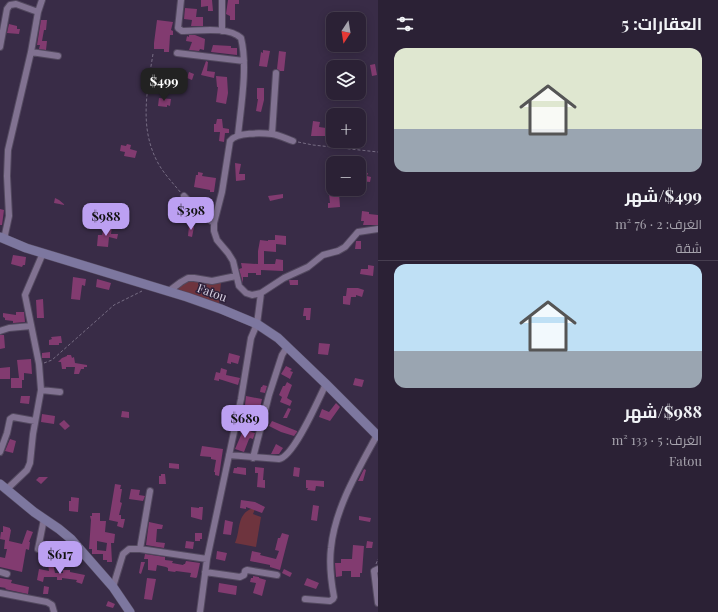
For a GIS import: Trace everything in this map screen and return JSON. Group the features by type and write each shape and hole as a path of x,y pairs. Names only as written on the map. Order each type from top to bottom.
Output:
{"street":[{"path":"2,238 9,216 7,176 8,150 31,52 38,12 42,0"},
{"path":"181,0 178,28 180,30 222,31 238,35 241,38 244,61 238,135"},
{"path":"222,0 222,31"},
{"path":"0,47 7,9 10,5 16,4 38,12"},
{"path":"31,52 58,56"},
{"path":"177,54 244,61"},
{"path":"272,134 276,73"},
{"path":"293,141 272,134 238,135 232,137 230,140 223,186 214,223 214,231 217,240 233,261 239,286 246,293 252,295 261,294 284,278 308,267 324,255 338,251 345,247 358,232 378,229"},
{"path":"184,196 197,210 214,223"},
{"name":"Fatou","path":"2,238 43,253 169,291 221,309 257,324 278,338 378,436"},
{"path":"43,253 25,295 39,364 41,390 30,463 27,470 3,487 44,519 59,528 71,539 113,587 130,612"},
{"path":"169,291 188,278 212,281 236,276"},
{"path":"200,612 207,559 241,399 251,338 257,324 261,294"},
{"path":"0,330 31,326"},
{"path":"253,458 270,395 282,356 287,347"},
{"path":"228,455 280,459 284,457 298,440 326,384"},
{"path":"41,390 60,392"},
{"path":"0,452 7,433 10,418 13,417 36,421"},
{"path":"305,599 330,601 334,597 330,566 333,534 347,494 359,468 378,436"},
{"path":"140,549 150,491"},
{"path":"38,549 44,519"},
{"path":"113,587 125,551 129,549 140,549 207,559"},
{"path":"205,572 240,577 244,575 245,571 247,570 277,575"},
{"path":"378,570 374,572 378,603"},
{"path":"0,593 47,602 52,605 54,612"}],"path":[{"path":"153,54 145,103 148,133 154,156 158,164 184,196"},
{"path":"293,141 313,145 378,152"},
{"path":"39,364 52,360 114,305 151,285"}],"shaded area":[{"path":"186,279 221,282 219,304 175,289"},
{"path":"253,508 255,509 253,514 261,517 256,547 235,543 241,518"}],"building":[{"path":"201,0 212,0 213,11 208,11 208,6 201,7"},
{"path":"228,0 239,0 239,4 235,4 235,20 230,20 230,16 226,14"},
{"path":"185,8 197,9 196,17 203,17 203,26 191,26 192,20 184,19"},
{"path":"41,20 47,20 46,30 44,30 42,41 47,41 46,50 39,49 40,45 37,45"},
{"path":"157,20 173,22 171,30 173,31 173,35 170,35 169,52 164,52 164,49 154,49"},
{"path":"9,24 17,26 17,29 20,29 19,34 7,33"},
{"path":"189,35 195,35 205,39 204,50 189,50 192,42 186,41 187,36 189,37"},
{"path":"213,45 231,46 231,48 237,48 237,55 211,52"},
{"path":"263,50 270,51 267,67 259,66 261,52 263,53"},
{"path":"279,51 286,52 284,71 277,69"},
{"path":"206,61 208,62 207,71 215,72 214,78 201,75"},
{"path":"375,64 377,75 372,76 370,65"},
{"path":"189,72 194,74 192,80 187,78"},
{"path":"216,76 227,77 228,93 226,104 216,102 218,87"},
{"path":"167,78 174,80 173,85 165,83"},
{"path":"257,88 264,88 264,100 261,112 256,111 258,99"},
{"path":"159,98 171,99 170,106 158,106"},
{"path":"217,119 222,119 223,128 229,129 229,133 225,133 224,142 219,141 220,132 214,132 214,124 216,124"},
{"path":"313,121 320,122 319,127 326,128 325,136 311,136"},
{"path":"127,144 131,145 130,149 137,151 135,158 124,156 125,152 120,151 121,145 126,146"},
{"path":"235,163 241,164 239,174 245,174 245,180 236,181"},
{"path":"198,172 203,173 202,176 216,178 214,192 194,187"},
{"path":"366,173 368,173 367,176 371,177 370,182 366,182"},
{"path":"283,194 283,198 270,201 268,196"},
{"path":"329,196 339,196 340,207 328,208 328,203 330,203"},
{"path":"55,198 59,200 65,205 54,203"},
{"path":"0,209 4,210 2,225 0,225"},
{"path":"92,210 109,212 108,217 101,216 99,224 94,223 94,221 90,220"},
{"path":"362,211 369,212 369,214 378,215 378,225 363,225 364,221 361,221"},
{"path":"108,226 112,227 111,234 118,234 117,239 109,237 108,247 97,246 98,235 102,235 104,227 107,228"},
{"path":"189,226 194,227 192,237 188,236"},
{"path":"275,235 286,236 286,245 276,244 276,252 264,251 264,264 275,264 276,259 283,260 283,271 261,270 261,275 256,275 256,273 248,273 248,277 243,277 243,283 239,269 242,268 241,263 258,264 260,240 275,240"},
{"path":"356,241 361,241 361,249 355,249"},
{"path":"13,255 26,257 25,265 22,267 11,264"},
{"path":"368,265 374,266 373,276 360,274 361,269 368,269"},
{"path":"73,277 86,279 85,286 82,285 80,300 71,299"},
{"path":"97,279 111,283 109,290 96,287"},
{"path":"289,280 298,280 298,285 290,285"},
{"path":"347,288 358,288 364,290 362,297 356,295 356,297 351,297 350,305 343,304 343,296 346,296"},
{"path":"43,299 44,318 37,318 36,300"},
{"path":"304,308 311,308 310,320 306,320 306,316 303,316"},
{"path":"16,312 24,312 25,322 13,323 13,321 5,320 3,317 3,313 16,315"},
{"path":"0,335 4,335 5,348 0,349"},
{"path":"61,336 62,343 59,343 59,345 49,345 49,340 52,339 51,337"},
{"path":"319,343 330,344 328,355 318,354"},
{"path":"50,352 50,358 42,358 42,353"},
{"path":"229,353 240,356 238,364 231,362 231,364 227,363"},
{"path":"67,355 71,355 72,358 74,357 75,363 87,365 87,367 81,369 79,374 74,374 75,367 66,367 66,369 62,369 61,362 58,362"},
{"path":"31,359 32,374 24,373 22,388 11,388 11,378 19,378 17,360"},
{"path":"286,366 292,369 290,371 293,372 290,379 281,374"},
{"path":"10,367 10,379 0,379 0,368"},
{"path":"221,368 227,370 226,375 240,378 238,385 219,379 219,381 214,380 216,372 220,373"},
{"path":"355,378 364,380 362,387 353,385"},
{"path":"287,382 292,385 287,398 292,401 290,406 280,402 282,397 279,395 283,386 285,386"},
{"path":"263,385 267,386 265,393 260,392"},
{"path":"21,396 30,396 29,404 20,403"},
{"path":"246,396 262,399 260,408 257,407 257,410 246,408"},
{"path":"336,403 340,407 330,421 319,417 322,409 329,412"},
{"path":"288,408 291,409 287,418 283,418"},
{"path":"122,411 129,412 129,418 121,417"},
{"path":"42,414 55,416 54,424 41,422"},
{"path":"64,420 70,426 65,430 59,424"},
{"path":"272,421 297,432 294,436 281,432 269,426"},
{"path":"242,427 252,430 251,432 255,433 253,439 249,439 244,452 235,449 242,433 240,432"},
{"path":"10,439 16,441 13,453 5,451"},
{"path":"276,444 283,448 279,454 271,454"},
{"path":"202,446 223,449 219,476 215,475 214,472 216,460 211,459 211,457 200,456"},
{"path":"169,463 179,464 179,469 169,468"},
{"path":"255,467 264,468 263,480 265,480 265,488 257,487 258,473 255,473"},
{"path":"294,467 300,468 299,477 293,476"},
{"path":"234,468 246,468 246,475 233,473"},
{"path":"364,469 366,470 363,481 358,481"},
{"path":"161,474 165,474 166,484 159,484 159,476 161,476"},
{"path":"39,477 48,477 41,484 36,480"},
{"path":"306,480 324,481 324,487 316,486 315,491 307,490"},
{"path":"115,484 121,485 120,489 122,489 120,502 122,503 119,515 121,515 121,519 125,519 123,528 117,526 118,522 109,520"},
{"path":"131,489 140,490 139,495 145,496 143,501 129,499"},
{"path":"71,497 79,498 78,512 69,511 69,501 71,501"},
{"path":"241,500 255,502 265,507 262,513 246,507 246,509 240,508"},
{"path":"313,505 319,506 317,521 311,520"},
{"path":"191,507 203,507 202,520 191,517"},
{"path":"92,513 100,513 100,521 106,521 105,532 115,534 114,543 111,543 112,562 103,560 103,554 92,554 92,549 89,549 90,516 92,516","holes":["97,541 107,543 106,551 97,550"]},
{"path":"359,516 371,518 370,522 359,520"},
{"path":"225,520 233,522 231,535 223,534"},
{"path":"149,522 163,525 162,529 157,529 156,542 165,543 164,548 146,545"},
{"path":"3,526 10,528 11,530 9,541 22,544 27,530 33,532 29,542 29,550 26,549 22,572 0,567 0,557 5,558 7,549 4,549 5,540 0,539 1,532 3,532"},
{"path":"195,533 202,533 202,539 200,539 200,541 195,541"},
{"path":"282,533 289,535 280,570 270,567 270,565 250,561 252,551 261,553 260,555 276,559 279,551 275,550 278,538 280,538"},
{"path":"186,541 194,542 193,549 185,548"},
{"path":"367,541 373,542 372,548 366,548"},
{"path":"65,542 72,554 72,558 69,560 64,554 60,544"},
{"path":"353,545 364,546 362,573 360,573 360,577 351,577 351,571 342,571 342,576 336,577 335,563 341,563 341,559 352,559"},
{"path":"217,551 227,553 225,561 216,559"},
{"path":"145,554 165,557 165,560 183,565 186,561 200,563 197,577 190,577 191,573 168,571 168,568 157,565 156,571 148,570 148,559 144,559"},
{"path":"141,562 145,562 141,574 139,573"},
{"path":"53,563 55,573 63,573 63,570 70,570 70,572 85,575 82,584 76,582 77,580 62,578 62,580 57,580 57,577 44,577 43,582 37,580 39,569 49,571 48,564"},
{"path":"284,569 292,573 290,577 282,573"},
{"path":"253,576 266,580 262,596 253,593 256,583 250,582"},
{"path":"0,578 12,580 11,583 29,587 28,594 0,587"},
{"path":"147,578 156,579 152,600 144,599"},
{"path":"307,578 319,583 316,589 304,585"},
{"path":"219,583 237,586 236,595 218,592"},
{"path":"44,586 49,587 48,594 43,594"},
{"path":"108,601 115,604 113,608 106,606"}]}
